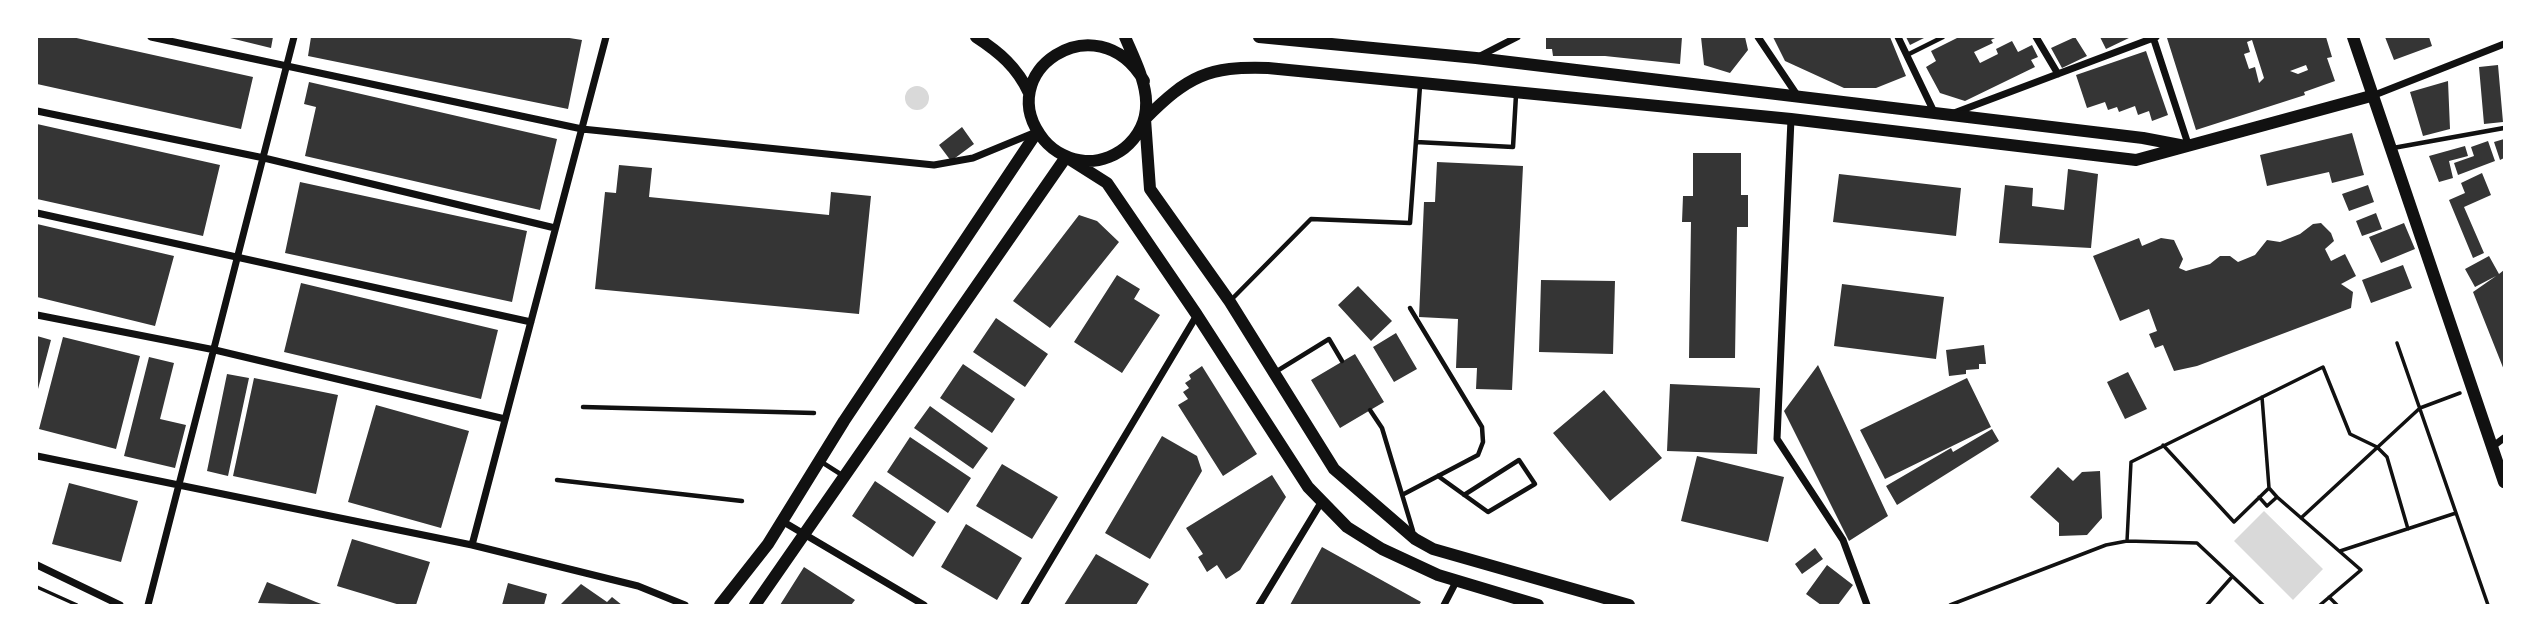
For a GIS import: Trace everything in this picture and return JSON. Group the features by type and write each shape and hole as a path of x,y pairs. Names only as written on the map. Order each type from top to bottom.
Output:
{"main road":[{"path":"976,37 997,51 1020,74 1029,93"},
{"path":"1088,37 1064,47 1048,58 1035,74 1029,93 1030,113 1037,132 1049,147 1107,183 1198,315 1308,487 1348,527 1382,549 1457,580 1538,605"},
{"path":"1125,37 1144,81 1148,100 1145,119 1150,189 1230,302 1334,469 1415,539 1433,549 1629,605"},
{"path":"1259,37 1476,58 1797,95 2143,138 2189,147"},
{"path":"2353,37 2504,482"},
{"path":"1064,47 1083,42 1102,44 1121,51 1135,64 1144,81"},
{"path":"1066,157 1086,161 1105,159 1129,144 1145,119 1177,90 1196,78 1228,67 1420,81 1791,119 2136,160 2371,96"},
{"path":"720,605 782,521 1037,132"},
{"path":"755,605 1066,157"}],"street":[{"path":"151,37 582,129 934,165 973,158 1037,132"},
{"path":"148,605 293,37"},
{"path":"472,545 606,37"},
{"path":"1476,58 1517,37"},
{"path":"1758,37 1797,95"},
{"path":"1898,37 1941,114 2059,74 2154,37 2189,147"},
{"path":"2036,37 2059,74"},
{"path":"2371,96 2504,44"},
{"path":"37,111 264,158 555,228"},
{"path":"1791,119 1777,439 1843,540 1867,605"},
{"path":"37,213 531,321"},
{"path":"37,315 215,350 505,419"},
{"path":"1024,605 1198,315"},
{"path":"2492,447 2504,438"},
{"path":"37,456 472,545 638,586 685,605"},
{"path":"1259,605 1322,500"},
{"path":"782,521 924,605"},
{"path":"37,565 120,605"},
{"path":"1444,605 1457,580"}],"lane":[{"path":"1907,55 1943,37"},
{"path":"1230,302 1311,219 1410,223 1420,81"},
{"path":"1416,142 1513,147 1516,91"},
{"path":"2389,149 2504,128"},
{"path":"1402,495 1478,455 1483,434 1457,383 1410,308"},
{"path":"1272,373 1329,339 1342,361"},
{"path":"583,407 814,413"},
{"path":"1370,410 1381,428 1415,539"},
{"path":"1438,476 1464,495 1488,512 1535,484 1519,460 1464,495"},
{"path":"819,461 844,476"},
{"path":"557,480 742,501"}],"path":[{"path":"2397,343 2488,605"},
{"path":"2127,541 2131,462 2323,367 2350,434 2377,447 2387,457 2408,529"},
{"path":"2301,518 2420,408 2472,388"},
{"path":"2262,397 2269,488 2361,570 2320,605"},
{"path":"2163,445 2234,522 2269,488"},
{"path":"2259,497 2267,506 2277,497"},
{"path":"2340,551 2456,513"},
{"path":"1950,605 2106,545 2127,541 2197,543 2263,605"},
{"path":"2207,605 2231,577"},
{"path":"37,587 77,605"},
{"path":"2329,597 2337,605"}],"shaded area":[{"path":"917,86 926,89 929,98 926,107 917,110 908,107 905,98 908,89"},
{"path":"2264,511 2323,569 2293,600 2234,541"}],"building":[{"path":"37,37 72,37 253,77 241,129 37,84"},
{"path":"226,37 273,37 271,48"},
{"path":"311,37 563,37 582,40 568,109 308,56"},
{"path":"1546,37 1682,37 1680,64 1605,56 1553,56 1552,49 1546,49"},
{"path":"1701,37 1745,37 1748,50 1730,73 1704,65"},
{"path":"1773,37 1890,37 1906,76 1876,88 1844,88 1785,61"},
{"path":"1906,37 1926,37 1910,45"},
{"path":"1959,37 1997,37 1991,40 1993,43 1974,52 1980,63 1998,54 1996,49 2012,41 2018,52 2032,45 2038,57 2031,60 2035,67 1965,101 1940,93 1926,67 1936,61 1931,51"},
{"path":"2075,37 2087,56 2062,68 2051,48"},
{"path":"2100,37 2131,37 2106,49"},
{"path":"2326,37 2332,57 2327,58 2335,81 2304,92 2305,95 2196,130 2167,38","holes":["2252,40 2264,78 2259,83 2255,67 2249,69 2244,54 2250,52 2247,42","2306,65 2308,70 2298,74 2290,71"]},
{"path":"2385,37 2429,37 2432,46 2394,60"},
{"path":"2146,51 2168,115 2152,121 2149,111 2138,115 2135,106 2119,112 2117,107 2108,110 2105,102 2087,108 2076,75"},
{"path":"2498,65 2503,122 2484,124 2479,67"},
{"path":"2448,81 2450,129 2423,136 2410,92"},
{"path":"309,82 557,139 540,210 305,156 316,107 304,104"},
{"path":"37,124 220,165 203,236 37,199"},
{"path":"962,127 974,144 951,161 939,145"},
{"path":"2352,133 2364,175 2332,183 2329,172 2267,186 2260,155"},
{"path":"2504,139 2504,158 2500,160 2494,142"},
{"path":"2488,141 2495,161 2458,175 2454,163 2474,156 2471,147"},
{"path":"2465,146 2468,156 2449,161 2453,178 2439,182 2429,156"},
{"path":"1693,153 1741,153 1741,195 1748,195 1748,227 1737,227 1735,358 1689,358 1691,222 1682,222 1683,196 1693,196"},
{"path":"1437,162 1523,166 1512,390 1476,389 1477,368 1456,368 1458,319 1419,317 1424,202 1435,202"},
{"path":"619,165 652,168 649,197 829,215 831,192 871,196 859,314 595,289 605,192 616,193"},
{"path":"2068,169 2098,174 2091,248 1999,243 2005,185 2033,188 2032,206 2064,210"},
{"path":"2482,173 2491,195 2464,207 2484,253 2473,258 2449,200 2465,193 2461,183"},
{"path":"1839,174 1961,188 1956,236 1833,222"},
{"path":"300,182 527,231 512,302 285,253"},
{"path":"2368,185 2374,202 2349,211 2342,194"},
{"path":"2376,213 2382,229 2362,236 2356,221"},
{"path":"1079,215 1097,221 1119,242 1050,328 1013,301"},
{"path":"2321,223 2331,233 2334,241 2325,249 2331,261 2345,254 2356,276 2341,284 2353,292 2351,308 2197,366 2174,371 2163,345 2155,348 2149,334 2157,331 2149,309 2120,321 2093,256 2139,238 2142,246 2161,238 2174,240 2183,259 2179,268 2186,271 2210,264 2220,256 2230,256 2238,262 2255,255 2267,240 2280,242 2300,234 2313,224"},
{"path":"2404,223 2415,249 2381,263 2369,237"},
{"path":"37,224 174,256 155,326 37,297"},
{"path":"2489,256 2499,274 2504,270 2504,370 2473,292 2496,276 2475,287 2465,269"},
{"path":"2403,265 2412,288 2371,303 2362,280"},
{"path":"1117,275 1140,289 1134,299 1160,315 1122,373 1074,342"},
{"path":"1541,280 1615,281 1613,354 1539,352"},
{"path":"301,283 498,330 481,399 284,352"},
{"path":"1842,284 1944,297 1936,359 1834,346"},
{"path":"1358,286 1392,321 1371,341 1338,305"},
{"path":"996,318 1048,354 1025,387 973,352"},
{"path":"1396,333 1417,369 1394,382 1373,347"},
{"path":"37,336 51,340 38,389 37,389"},
{"path":"63,337 140,356 116,449 39,429"},
{"path":"1984,345 1986,364 1979,364 1979,369 1966,370 1966,374 1949,376 1946,350"},
{"path":"1355,354 1384,402 1340,428 1311,380"},
{"path":"149,357 174,363 160,419 186,425 175,468 124,456"},
{"path":"963,364 1015,399 992,433 940,398"},
{"path":"1818,365 1888,516 1849,541 1784,411"},
{"path":"1202,366 1257,454 1223,476 1178,405 1188,399 1183,392 1189,388 1185,383 1191,379 1189,375"},
{"path":"2128,372 2147,409 2125,419 2107,382"},
{"path":"227,374 249,378 228,476 207,471"},
{"path":"254,378 338,395 316,494 233,476"},
{"path":"1967,378 1991,427 1885,479 1860,430"},
{"path":"1670,384 1760,388 1757,454 1667,451"},
{"path":"1604,390 1662,458 1610,501 1553,433"},
{"path":"376,405 469,431 441,528 348,502"},
{"path":"930,406 988,448 973,469 914,428"},
{"path":"1992,429 1999,441 1897,505 1886,486 1951,448 1953,452"},
{"path":"1162,436 1197,456 1202,471 1150,559 1105,533"},
{"path":"910,437 971,478 948,513 887,472"},
{"path":"1697,456 1784,477 1768,542 1681,521"},
{"path":"1002,464 1058,497 1032,539 976,506"},
{"path":"2058,467 2073,481 2082,472 2100,471 2102,518 2087,535 2059,536 2059,523 2030,497"},
{"path":"1272,475 1286,497 1240,570 1226,579 1217,565 1207,572 1198,557 1203,554 1186,528"},
{"path":"875,481 936,522 913,557 852,516"},
{"path":"69,483 138,501 121,562 52,544"},
{"path":"966,524 1022,558 997,600 941,567"},
{"path":"352,539 430,562 416,605 400,605 337,586"},
{"path":"1322,547 1421,602 1419,605 1290,605"},
{"path":"1815,548 1823,559 1802,574 1795,564"},
{"path":"1096,554 1149,584 1136,605 1064,605"},
{"path":"1827,565 1853,585 1838,605 1821,605 1806,594"},
{"path":"804,567 855,600 851,605 780,605"},
{"path":"267,582 316,602 324,605 258,603"},
{"path":"508,583 547,594 544,605 502,605"},
{"path":"581,584 607,602 612,597 622,605 560,605"}]}
